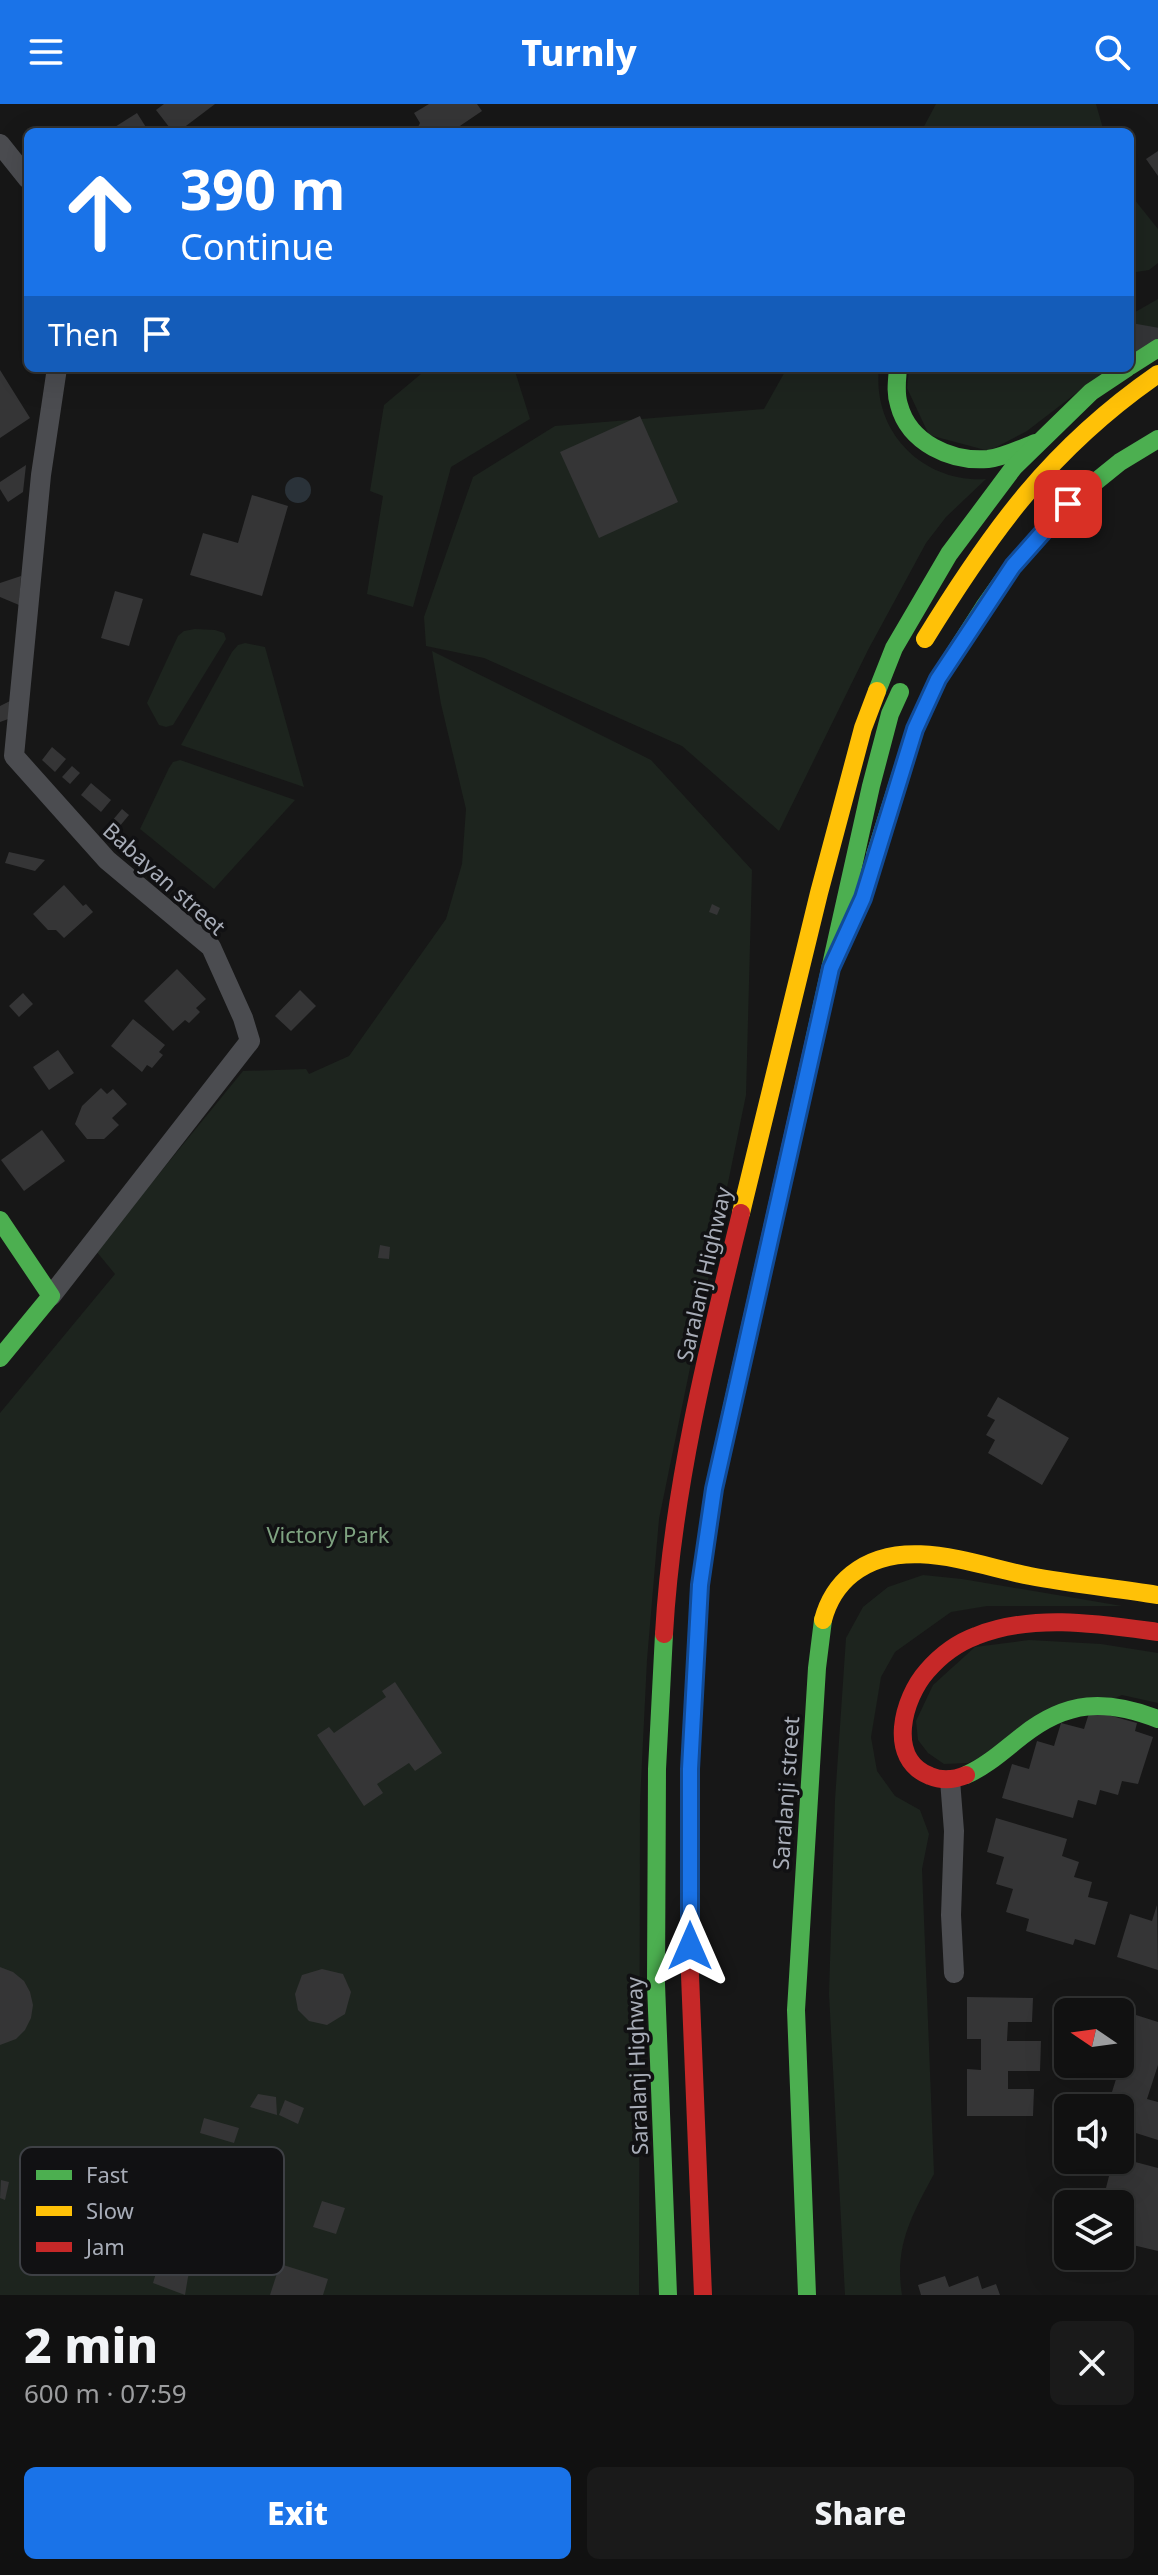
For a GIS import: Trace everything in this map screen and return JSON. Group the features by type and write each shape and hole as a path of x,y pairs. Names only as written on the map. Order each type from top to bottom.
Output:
{"main road":[{"name":"Saralanj Highway","path":"1134,364 1158,348"},
{"path":"898,372 896,395 902,419 919,439 935,449 959,457 987,459 1041,440"},
{"name":"Saralanj Highway","path":"668,2295 656,1984 657,1769 667,1583 681,1481 736,1234 819,893 863,728 894,648 949,554 1014,467 1091,392 1121,372"},
{"path":"916,653 965,572 1055,457 1110,407 1158,374"},
{"path":"831,968 863,898 915,729 938,679 1013,566 1068,504 1120,462 1158,439"},
{"path":"703,2295 690,1975 690,1769 700,1585 714,1489 871,786 890,714 906,678"},
{"path":"0,1220 51,1296"},
{"name":"Babayan street","path":"0,1358 51,1296"},
{"name":"Saralanji street","path":"807,2295 796,2010 817,1668 824,1616 837,1588 859,1568 880,1557 903,1554 947,1559 1033,1577 1114,1586"},
{"path":"1114,1586 1158,1582"},
{"path":"1114,1586 1158,1595"},
{"path":"1158,1632 1066,1623 1002,1627 956,1644 936,1659 912,1692 904,1715 902,1743 911,1763 927,1775 942,1781 960,1780 1052,1715 1087,1706 1114,1705 1158,1719"}],"street":[{"path":"0,144 24,174"},
{"name":"Babayan street","path":"51,1296 250,1041 211,947 107,860 14,756 41,475 56,372"},
{"path":"950,1780 954,1831 951,1915 954,1973"}],"green space":[{"path":"936,104 1096,104 1103,128 923,128"},
{"path":"1134,199 1158,229 1158,263 1149,270 1134,272"},
{"path":"1158,299 1158,338 1134,353 1134,313"},
{"path":"423,372 515,372 530,419 451,467 413,607 367,594 383,496 370,491 384,405"},
{"path":"785,372 879,372 884,413 906,449 923,463 942,472 963,478 986,479 946,517 926,543 868,650 779,831 682,746 484,658 426,646 424,617 473,477 555,426 764,409"},
{"path":"909,372 1104,372 1027,431 989,451 929,435 907,388"},
{"path":"195,629 215,630 224,633 226,639 173,725 159,725 147,703 178,636"},
{"path":"245,643 265,647 304,787 181,745 232,652"},
{"name":"Victory Park","path":"432,651 651,760 752,870 746,1095 659,1519 647,1660 640,1802 639,2295 0,2295 0,1413 115,1274 96,1251 243,1071 306,1069 309,1074 349,1056 446,919 462,864 466,809"},
{"path":"180,760 295,800 214,889 140,829 169,768 173,762"},
{"path":"923,1575 1122,1606 987,1606 951,1612 895,1652 881,1677 871,1737 877,1771 895,1796 920,1810 929,1834 922,1869 934,2174 912,2217 903,2246 902,2295 845,2295 829,1994 835,1800 846,1638 863,1607 888,1587"},
{"path":"1029,1640 1101,1644 1158,1653 1158,1703 1122,1695 968,1763 944,1764 928,1753 918,1740 916,1721 933,1685 975,1647"}],"shaded area":[{"path":"298,477 307,481 311,490 307,499 298,503 289,499 285,490 289,481"}],"building":[{"path":"164,104 215,104 183,128 170,128 156,110"},
{"path":"429,104 477,104 482,111 457,128 418,128 420,123 414,113"},
{"path":"137,113 146,128 113,128"},
{"path":"1158,151 1158,176 1146,159"},
{"path":"0,370 30,418 0,438"},
{"path":"640,416 678,502 599,538 560,452"},
{"path":"26,465 23,492 8,502 0,489 0,482"},
{"path":"252,495 288,506 262,596 190,575 203,533 238,543"},
{"path":"21,576 19,605 0,597 0,583"},
{"path":"115,591 143,599 129,646 101,638"},
{"path":"10,701 11,718 0,722 0,706"},
{"path":"52,747 66,759 55,772 42,760"},
{"path":"72,766 80,773 70,784 62,777"},
{"path":"91,783 111,800 101,812 81,795"},
{"path":"122,809 129,815 119,827 112,821"},
{"path":"9,852 45,860 35,871 5,863"},
{"path":"64,885 83,906 86,904 93,912 64,938 56,930 48,930 33,914"},
{"path":"712,904 720,908 717,915 709,912"},
{"path":"177,969 206,999 196,1008 200,1012 189,1023 185,1020 173,1031 144,1001"},
{"path":"300,990 316,1006 291,1031 275,1016"},
{"path":"23,993 33,1004 19,1017 9,1006"},
{"path":"133,1019 165,1045 159,1052 163,1055 152,1068 147,1065 142,1072 111,1046"},
{"path":"58,1050 74,1073 49,1090 33,1067"},
{"path":"101,1088 107,1094 113,1089 127,1104 112,1118 119,1125 104,1139 87,1139 75,1124 82,1106"},
{"path":"42,1130 65,1161 24,1191 1,1160"},
{"path":"380,1245 390,1247 389,1259 378,1258"},
{"path":"998,1397 1069,1438 1042,1485 988,1453 995,1440 986,1435 995,1420 987,1416"},
{"path":"395,1682 442,1753 415,1771 409,1763 377,1784 383,1793 364,1806 317,1735 329,1727 334,1733 386,1697 382,1691"},
{"path":"1090,1710 1137,1723 1135,1731 1153,1737 1138,1784 1122,1781 1118,1795 1100,1790 1096,1805 1078,1800 1073,1818 1002,1798 1012,1764 1029,1769 1037,1741 1054,1746 1061,1723 1084,1729"},
{"path":"996,1818 1067,1839 1062,1856 1079,1862 1074,1877 1092,1882 1088,1897 1108,1902 1095,1945 1075,1939 1073,1945 1026,1931 1029,1919 1006,1912 1013,1889 996,1884 1004,1857 987,1852"},
{"path":"1157,1905 1158,1970 1117,1957 1130,1914 1152,1921"},
{"path":"0,1967 24,1981 33,2005 25,2030 16,2039 0,2045"},
{"path":"322,1969 343,1974 351,1992 345,2014 327,2025 309,2021 298,2010 295,1994 302,1975"},
{"path":"967,1997 1033,1998 1032,2022 1008,2022 1007,2041 1041,2041 1040,2071 1008,2071 1008,2089 1034,2089 1033,2116 967,2116 967,2069 981,2070 981,2039 967,2039"},
{"path":"1136,2015 1158,2022 1158,2065 1147,2099 1158,2102 1158,2140 1134,2132 1134,2094 1111,2094 1116,2078 1134,2078"},
{"path":"258,2094 276,2097 277,2115 250,2107"},
{"path":"285,2100 304,2108 298,2124 279,2115"},
{"path":"204,2118 239,2128 234,2143 200,2133"},
{"path":"1134,2162 1158,2168 1158,2251 1134,2245 1134,2190 1106,2190 1110,2174 1134,2174"},
{"path":"1,2180 9,2182 5,2200 0,2198"},
{"path":"322,2201 345,2208 336,2234 313,2227"},
{"path":"284,2265 328,2279 323,2295 270,2295 276,2275 284,2275"},
{"path":"155,2275 189,2275 185,2295 153,2283"},
{"path":"945,2276 949,2287 978,2276 982,2289 996,2284 1000,2295 921,2295 918,2285"}],"tunnel":[{"path":"1134,340 1158,344"}],"traffic: fast":[{"path":"1134,363 1158,348"},
{"path":"898,372 897,396 904,418 912,430 933,447 960,457 988,459 1035,443"},
{"path":"877,691 894,648 949,554 1014,467 1091,392 1121,372"},
{"path":"875,855 915,729 938,679 984,607 1013,566 1068,504 1120,462 1158,439"},
{"path":"814,1041 871,786 890,714 900,692"},
{"path":"0,1220 51,1296 0,1358"},
{"path":"807,2295 796,2010 817,1668 823,1620"},
{"path":"664,1634 657,1769 656,1984 668,2295"},
{"path":"966,1775 1039,1724 1071,1710 1104,1706 1158,1719"}],"traffic: slow":[{"path":"925,639 975,562 1026,493 1086,431 1158,374"},
{"path":"741,1213 819,893 863,728 877,691"},
{"path":"690,1882 690,1769 700,1585 714,1489 738,1380"},
{"path":"823,1620 834,1594 852,1574 872,1562 916,1554 962,1560 1046,1579 1158,1595"}],"traffic: jam":[{"path":"738,1380 814,1041"},
{"path":"664,1634 683,1475 704,1369 741,1213"},
{"path":"966,1775 948,1779 930,1776 916,1768 903,1742 903,1727 911,1696 927,1671 949,1650 998,1629 1043,1623 1067,1622 1158,1632"},
{"path":"690,1882 690,1975 703,2295"}],"route":[{"path":"690,1946 690,1769 700,1585 714,1489 831,968 863,898 915,729 938,679 1013,566 1068,504"}]}
